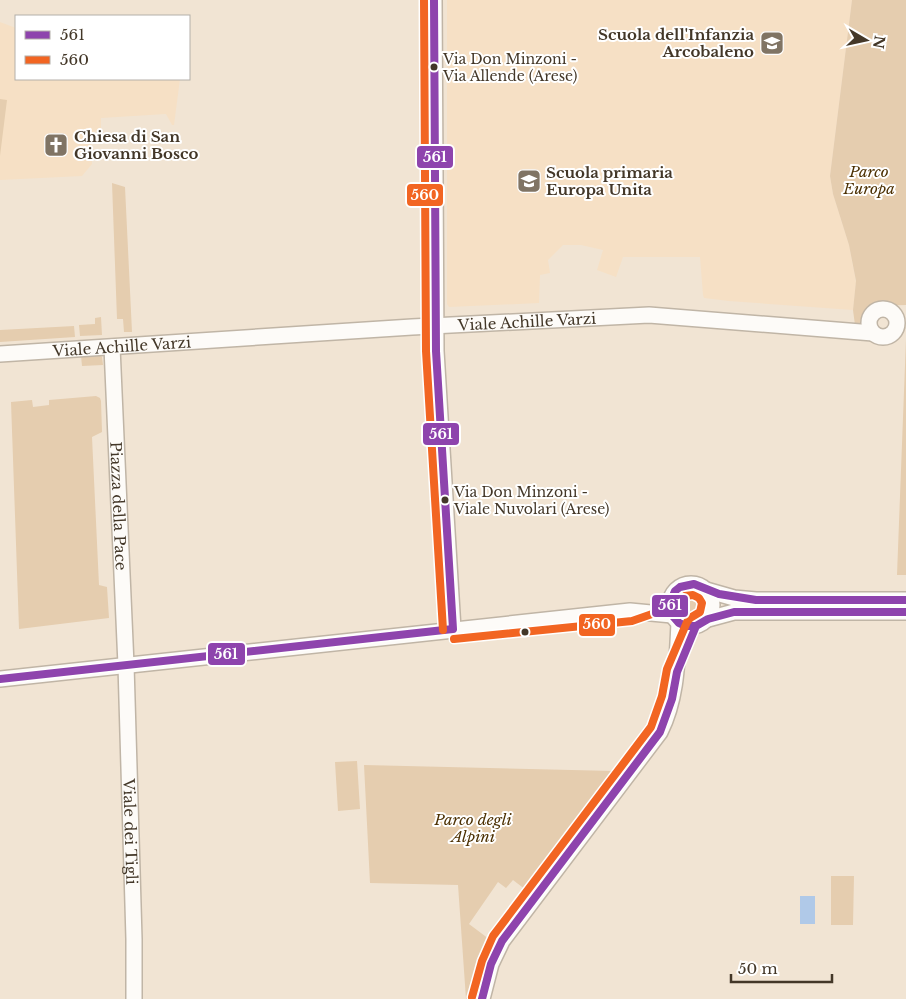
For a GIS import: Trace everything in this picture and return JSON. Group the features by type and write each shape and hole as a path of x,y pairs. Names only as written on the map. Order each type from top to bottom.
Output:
{"street":[{"path":"434,0 436,326 453,629"},
{"name":"Viale Achille Varzi","path":"0,354 436,326 649,315 873,333"},
{"name":"Piazza della Pace","path":"112,347 126,665"},
{"path":"0,679 630,611 671,597 680,587 687,584 700,586 706,590 734,598 756,600 906,600"},
{"path":"677,672 702,622 711,613 712,601 706,590"},
{"path":"482,999 491,964 502,941 660,732 672,699 677,672 676,619 670,603 671,597"},
{"path":"630,611 676,619 686,626 734,612 906,612"},
{"name":"Viale dei Tigli","path":"126,665 134,999"}],"shaded area":[{"path":"447,0 852,0 830,176 833,194 849,245 856,282 853,310 704,298 700,257 623,257 616,277 597,270 603,250 581,245 563,245 548,260 550,273 540,275 539,303 449,307 447,304"},
{"path":"0,22 15,28 15,80 180,80 174,125 172,125 166,114 101,118 101,131 90,132 92,164 82,176 0,180"}],"green space":[{"name":"Parco Europa","path":"852,0 906,0 906,305 871,306 864,325 855,325 853,310 856,281 849,245 833,194 830,176"},
{"path":"0,99 7,100 0,156"},
{"path":"112,183 125,187 132,332 124,332 123,319 117,319"},
{"path":"101,317 102,335 80,336 79,325 95,324 95,318"},
{"path":"74,326 75,337 0,342 0,330"},
{"path":"906,339 906,575 897,575"},
{"path":"100,355 103,365 82,366 81,356"},
{"path":"96,396 101,401 102,432 92,437 99,585 107,587 109,618 19,629 11,402 32,400 33,407 49,405 49,400"},
{"path":"691,593 700,597 704,606 700,615 691,619 682,615 678,606 682,597"},
{"path":"357,761 360,809 338,811 335,762"},
{"name":"Parco degli Alpini","path":"364,765 614,771 526,890 513,880 506,888 498,882 469,924 489,939 478,963 468,999 466,999 458,885 370,883"},
{"path":"831,876 854,876 853,925 831,925"}],"water":[{"path":"800,896 815,896 815,924 800,924"}],"transit line":[{"name":"560","path":"424,0 426,351 443,630"},
{"name":"561","path":"434,0 436,351 453,629"},
{"name":"561","path":"906,600 756,600 719,594 694,584 680,587 675,591 670,603 672,615 679,623 686,626 696,626 708,619 734,612 906,612"},
{"name":"560","path":"454,639 632,621 675,606 685,596 693,595 699,598 702,603 700,612 687,622 667,669 662,696 651,727 493,936 482,961 472,997"},
{"name":"561","path":"482,999 491,964 502,941 660,732 672,699 677,672 696,626"},
{"name":"561","path":"0,679 453,629"}],"place":[{"name":"Scuola dell'Infanzia Arcobaleno","path":"772,43"},
{"name":"Via Don Minzoni - Via Allende (Arese)","path":"434,67"},
{"name":"Chiesa di San Giovanni Bosco","path":"56,145"},
{"name":"Scuola primaria Europa Unita","path":"529,181"},
{"name":"Via Don Minzoni - Viale Nuvolari (Arese)","path":"445,500"}]}
